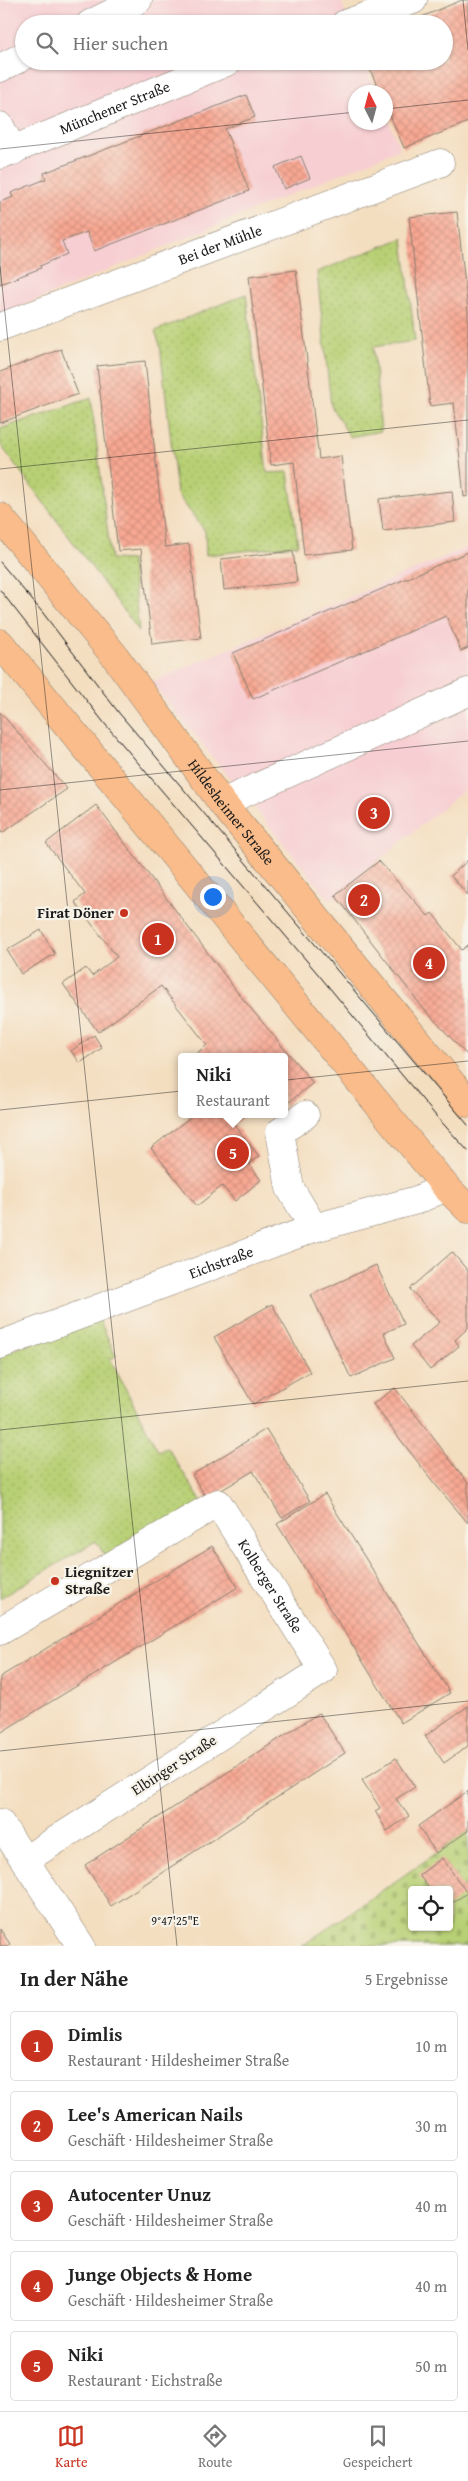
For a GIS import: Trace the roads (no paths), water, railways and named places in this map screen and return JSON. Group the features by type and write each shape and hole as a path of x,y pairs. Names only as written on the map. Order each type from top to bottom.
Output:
{"main road":[{"name":"Hildesheimer Straße","path":"0,517 114,655 222,803 468,1103"},
{"path":"0,643 457,1183 468,1209"}],"street":[{"path":"108,15 138,0"},
{"path":"370,15 413,0"},
{"path":"0,68 15,60"},
{"name":"Münchener Straße","path":"6,153 207,70"},
{"path":"0,126 6,153"},
{"name":"Bei der Mühle","path":"0,327 440,163"},
{"path":"222,803 468,692"},
{"path":"306,1115 280,1132 290,1188 314,1228"},
{"name":"Eichstraße","path":"0,1345 314,1228 417,1200 457,1183"},
{"name":"Kolberger Straße","path":"0,1631 218,1503 323,1670"},
{"name":"Elbinger Straße","path":"25,1860 323,1670"},
{"path":"0,1822 25,1860 74,1944"}],"tram line":[{"path":"0,562 43,613 119,713 468,1125"},
{"path":"0,590 105,724 436,1116 468,1151"}],"place":[{"name":"Autocenter Unuz","path":"374,813"},
{"name":"Lee's American Nails","path":"364,900"},
{"name":"Firat Döner","path":"124,913"},
{"name":"Dimlis","path":"158,939"},
{"name":"Junge Objects & Home","path":"429,963"},
{"name":"Niki","path":"233,1153"},
{"name":"Liegnitzer Straße","path":"55,1581"}]}
